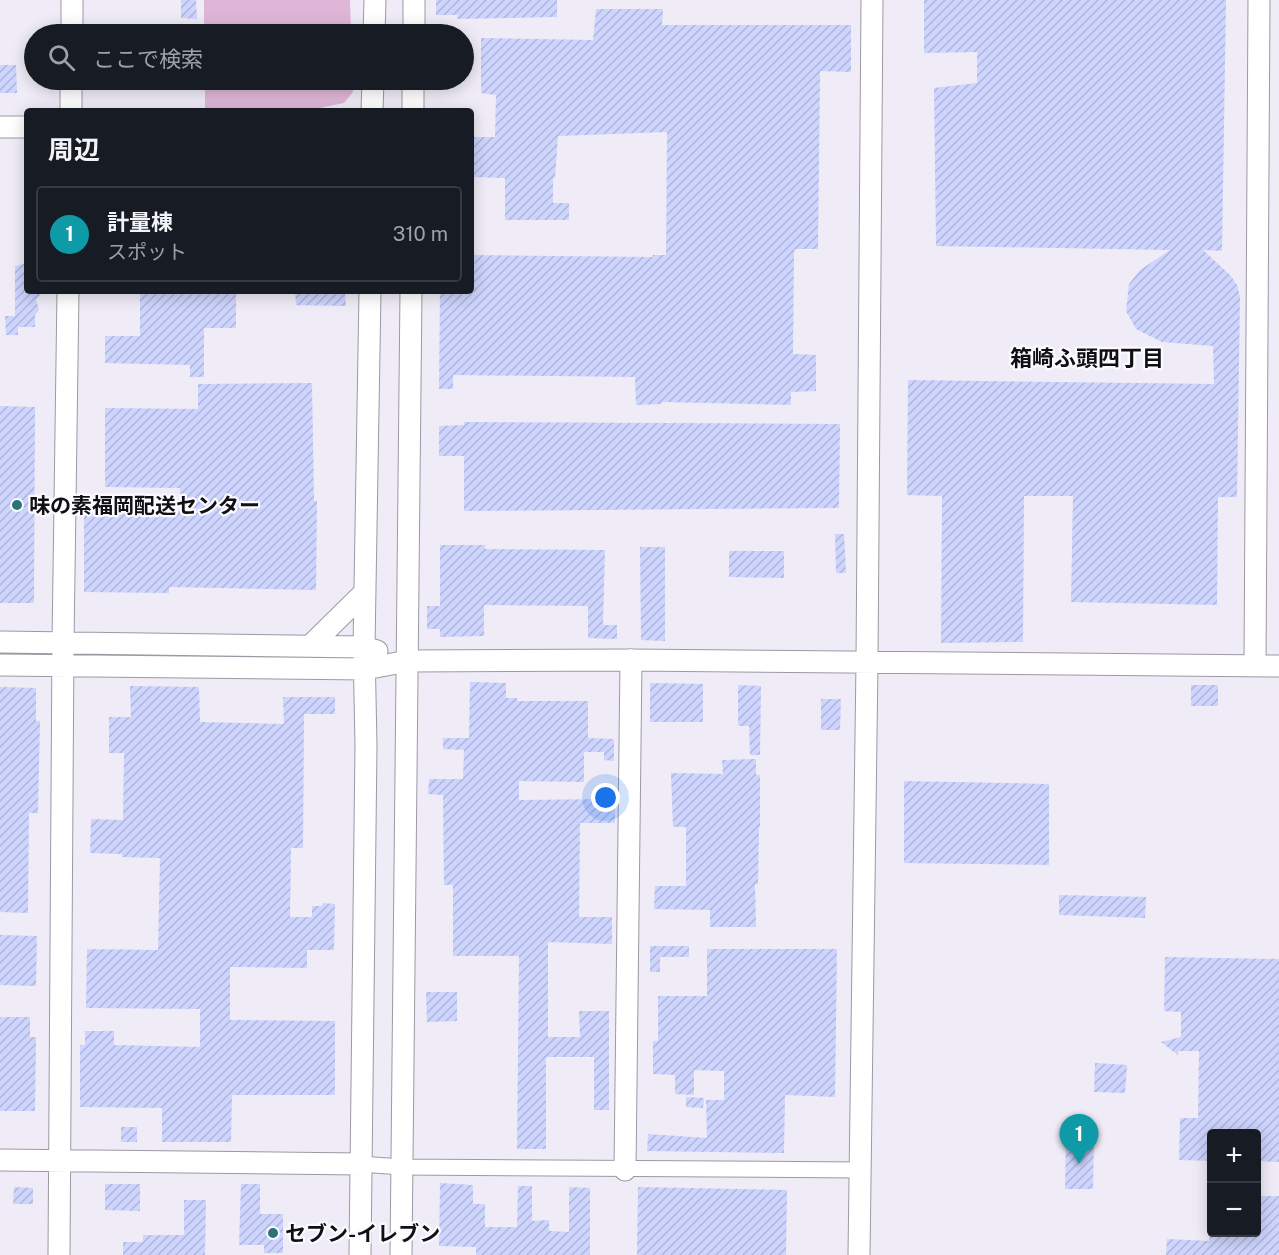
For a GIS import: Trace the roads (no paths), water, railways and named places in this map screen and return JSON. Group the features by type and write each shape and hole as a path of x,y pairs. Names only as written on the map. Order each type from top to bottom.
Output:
{"street":[{"path":"72,0 72,24"},
{"path":"374,24 375,0"},
{"path":"414,0 414,24"},
{"path":"859,1255 867,662 872,0"},
{"path":"1255,665 1259,0"},
{"path":"71,90 71,108"},
{"path":"372,108 373,90"},
{"path":"413,90 413,108"},
{"path":"0,127 24,127"},
{"path":"59,1255 68,294"},
{"path":"360,1255 364,647 370,294"},
{"path":"401,1255 411,294"},
{"path":"310,646 365,592"},
{"path":"0,642 364,647 408,661"},
{"path":"625,1170 632,660"},
{"path":"0,665 365,669 408,661 632,660 1279,666"},
{"path":"0,1160 625,1170 860,1170"}],"place":[{"name":"味の素福岡配送センター","path":"17,505"},
{"name":"計量棟","path":"1079,1164"},
{"name":"セブン-イレブン","path":"273,1233"}],"district":[{"name":"箱崎ふ頭四丁目","path":"1087,358"}]}
